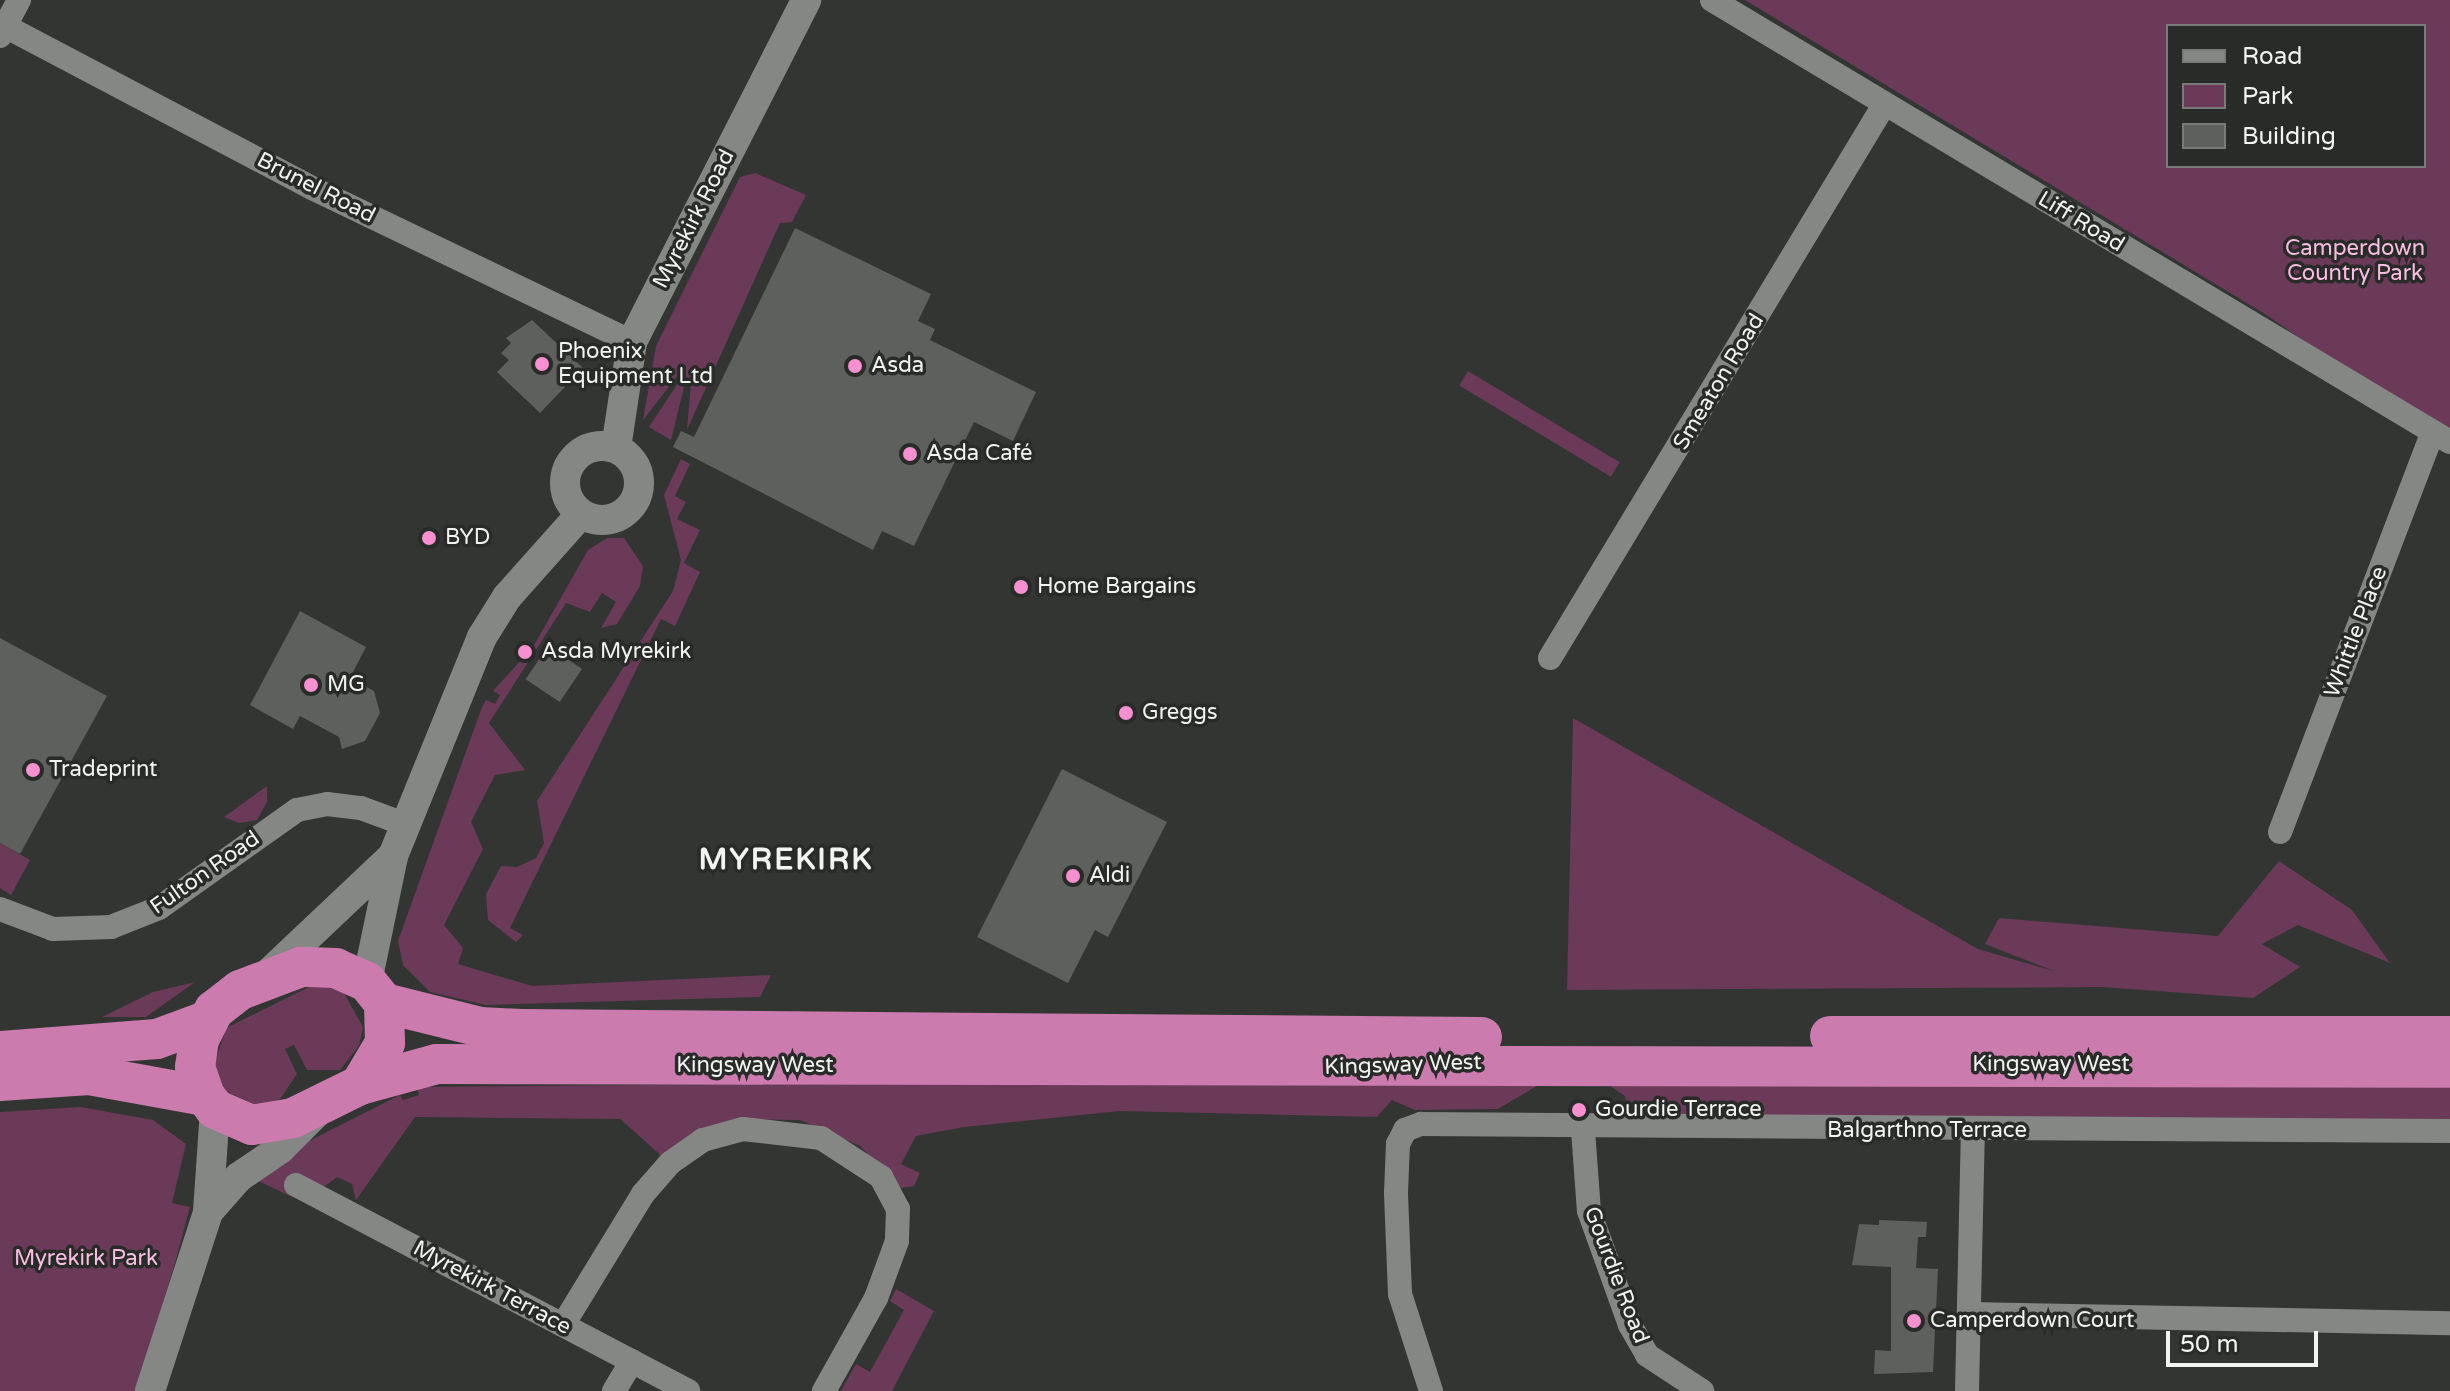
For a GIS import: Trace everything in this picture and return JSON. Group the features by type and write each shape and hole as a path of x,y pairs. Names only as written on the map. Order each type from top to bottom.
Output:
{"highway":[{"name":"Kingsway West","path":"0,1051 157,1039 206,1021 224,1000 262,979 321,965 376,993 480,1027 736,1035 2450,1036"},
{"name":"Kingsway West","path":"360,1085 385,1043 376,993"},
{"path":"206,1021 195,1062 210,1102"},
{"name":"Kingsway West","path":"0,1081 89,1075 210,1102 252,1125 319,1109 360,1085 437,1064 2450,1068"}],"street":[{"path":"2,31 19,0"},
{"name":"Myrekirk Road","path":"616,448 632,342 806,0"},
{"name":"Liff Road","path":"1712,0 2442,437"},
{"name":"Brunel Road","path":"2,31 314,189 632,342"},
{"name":"Smeaton Road","path":"1550,658 1884,105"},
{"name":"Whittle Place","path":"2280,832 2442,437"},
{"path":"588,447 616,448 635,464 636,499 618,517 581,514 564,487 568,466 588,447"},
{"path":"376,993 393,856 482,637 507,597 581,514"},
{"name":"Fulton Road","path":"0,909 53,929 111,927 159,908 297,810 327,804 361,808 407,825"},
{"path":"262,979 393,856"},
{"path":"150,1391 208,1212 210,1102"},
{"path":"208,1212 239,1177 280,1149 319,1109"},
{"name":"Balgarthno Terrace","path":"1431,1391 1400,1294 1396,1193 1398,1144 1405,1130 1421,1124 1583,1130 2450,1131"},
{"path":"563,1325 643,1194 670,1163 703,1140 743,1129 821,1138 881,1177 898,1209 897,1241 876,1298 824,1391"},
{"name":"Gourdie Road","path":"1583,1130 1589,1211 1630,1325 1647,1355 1702,1391"},
{"path":"1967,1391 1973,1131"},
{"name":"Myrekirk Terrace","path":"296,1185 688,1391"},
{"path":"1969,1314 2450,1323"},
{"path":"614,1391 632,1361"}],"green space":[{"name":"Camperdown Country Park","path":"1745,0 2450,0 2450,442 2265,314"},
{"path":"755,173 806,195 792,222 780,223 687,430 691,382 678,375 643,420 656,346 740,177"},
{"path":"1468,371 1620,462 1611,477 1459,386"},
{"path":"678,383 684,387 671,440 649,427"},
{"path":"681,459 690,464 675,496 686,502 677,519 700,530 684,563 700,572 675,626 661,619 510,928 523,935 516,942 488,920 486,894 501,866 517,867 536,858 544,843 537,801 673,591 681,560 664,495"},
{"path":"607,538 624,538 643,566 640,586 617,624 601,628 616,602 602,593 590,612 566,603 489,723 525,770 495,775 471,822 483,849 444,925 463,948 458,964 532,986 771,975 760,997 486,1005 430,992 403,965 398,941 482,707 486,700 495,704 500,695 493,691 533,647 588,550"},
{"path":"1573,718 1978,949 2054,971 1985,944 1999,918 2218,936 2279,861 2352,910 2390,963 2298,925 2262,944 2300,967 2253,998 2102,987 1567,990"},
{"path":"267,786 267,802 257,820 239,823 224,817"},
{"path":"0,843 30,860 11,895 0,888"},
{"path":"195,982 146,1017 102,1017 153,992"},
{"path":"326,986 344,993 363,1027 359,1046 340,1070 307,1070 294,1045 285,1049 297,1074 280,1099 258,1106 223,1090 213,1068 226,1028 309,987"},
{"path":"1552,1077 1498,1109 1415,1110 1392,1100 1377,1117 1119,1111 964,1127 916,1136 901,1164 920,1173 914,1186 901,1188 860,1146 800,1120 736,1119 664,1158 620,1119 415,1117 356,1200 352,1184 337,1177 321,1189 299,1179 290,1196 252,1178 271,1160 400,1095 403,1100 419,1095 417,1087"},
{"path":"1598,1078 2450,1085 2450,1124 1629,1121 1625,1096"},
{"name":"Myrekirk Park","path":"81,1107 153,1120 186,1144 172,1203 190,1207 175,1263 136,1391 0,1391 0,1112"},
{"path":"896,1289 934,1311 892,1391 841,1391 856,1364 870,1372 904,1310 890,1301"}],"building":[{"name":"Asda","path":"795,228 931,294 918,321 935,329 930,340 1036,392 1013,441 974,422 914,546 882,531 873,550 673,447 681,431 694,437"},
{"name":"Phoenix Equipment Ltd","path":"532,320 583,368 540,413 497,372 509,360 501,353 511,343 506,338"},
{"name":"MG","path":"300,611 366,647 350,678 374,691 380,713 365,741 342,749 339,737 300,716 293,729 250,705"},
{"name":"Tradeprint","path":"0,638 107,696 20,854 0,843"},
{"path":"548,646 582,669 560,702 526,679"},
{"name":"Aldi","path":"1062,769 1167,822 1108,937 1095,930 1068,983 977,937"},
{"name":"Camperdown Court","path":"1879,1220 1927,1222 1926,1237 1918,1237 1916,1268 1938,1269 1933,1372 1874,1374 1875,1350 1891,1351 1891,1267 1852,1265 1859,1224 1879,1225"}],"place":[{"name":"Phoenix Equipment Ltd","path":"542,364"},
{"name":"Asda","path":"855,366"},
{"name":"Asda Café","path":"910,454"},
{"name":"BYD","path":"429,538"},
{"name":"Home Bargains","path":"1021,587"},
{"name":"Asda Myrekirk","path":"525,652"},
{"name":"MG","path":"311,685"},
{"name":"Greggs","path":"1126,713"},
{"name":"Tradeprint","path":"33,770"},
{"name":"Aldi","path":"1073,876"},
{"name":"Gourdie Terrace","path":"1579,1110"},
{"name":"Camperdown Court","path":"1914,1321"}],"district":[{"name":"MYREKIRK","path":"786,860"}]}
